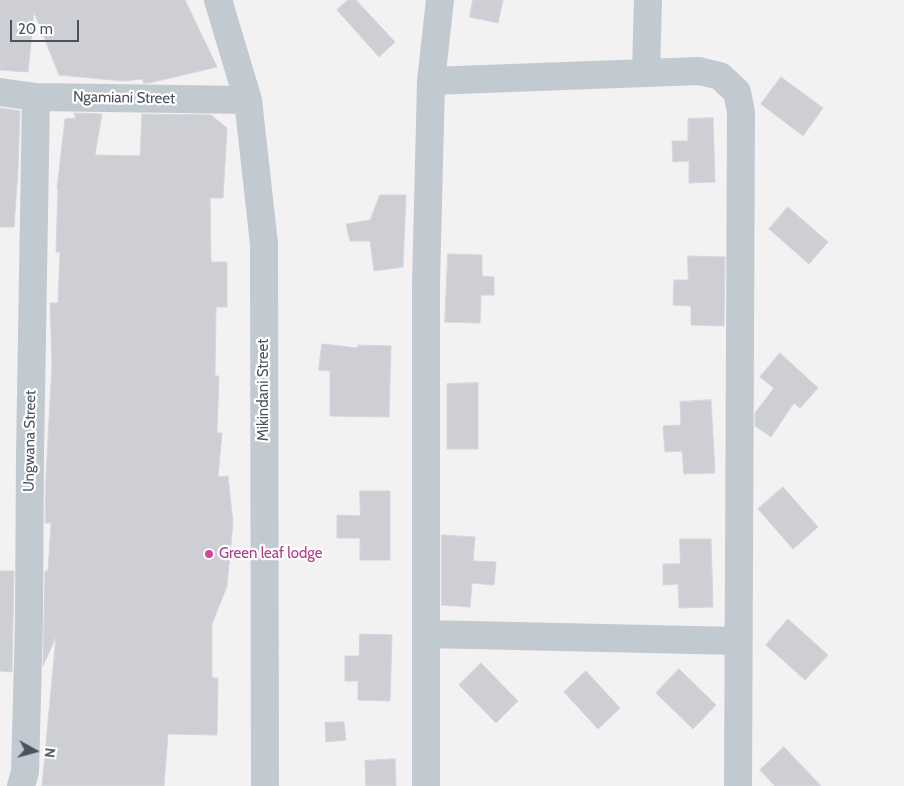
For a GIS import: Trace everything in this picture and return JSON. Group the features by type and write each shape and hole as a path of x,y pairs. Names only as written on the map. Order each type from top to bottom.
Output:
{"street":[{"name":"Mikindani Street","path":"218,0 248,100 264,244 265,786"},
{"path":"426,786 426,284 431,81 440,0"},
{"path":"646,73 648,0"},
{"path":"431,81 698,71 720,76 737,92 741,112 738,786"},
{"name":"Ngamiani Street","path":"0,92 36,96 248,100"},
{"name":"Ungwana Street","path":"21,786 24,772 29,622 36,96"},
{"path":"426,634 738,641"}],"building":[{"path":"0,0 185,0 217,67 149,83 143,83 143,79 123,81 59,75 34,12 28,72 0,70"},
{"path":"348,0 356,0 395,42 379,57 337,10"},
{"path":"473,0 503,0 498,23 470,17"},
{"path":"781,77 823,108 803,136 761,104"},
{"path":"0,108 20,111 14,227 0,227"},
{"path":"74,113 102,114 95,155 140,156 142,114 211,115 227,128 223,198 210,198 211,262 227,262 227,307 216,307 215,376 219,376 217,433 222,433 218,477 228,476 233,523 227,586 212,624 212,678 218,678 217,735 168,734 164,786 42,786 56,637 43,666 45,571 48,571 51,523 45,523 52,364 50,303 58,303 60,252 56,252 57,189 65,119 76,118"},
{"path":"713,118 715,182 689,183 689,161 673,162 672,141 688,141 688,119"},
{"path":"380,195 406,195 403,267 374,271 370,241 350,241 346,224 370,220"},
{"path":"788,207 828,242 809,264 769,229"},
{"path":"448,254 482,255 482,276 494,277 494,295 481,295 480,323 445,322"},
{"path":"688,256 725,257 724,326 691,325 691,306 673,305 674,280 688,280"},
{"path":"322,344 358,348 358,345 391,346 389,417 330,416 330,371 319,370"},
{"path":"780,353 818,388 800,408 794,403 771,437 755,426 755,413 774,388 760,377"},
{"path":"478,383 478,449 447,449 447,384"},
{"path":"711,400 715,473 684,474 682,451 665,452 663,426 681,425 680,402"},
{"path":"783,487 818,527 793,549 758,509"},
{"path":"360,491 390,491 390,560 360,560 360,538 337,538 337,515 360,516"},
{"path":"442,535 475,537 473,561 496,562 494,585 472,583 470,607 442,605"},
{"path":"680,539 711,539 713,607 679,608 678,584 663,585 663,564 680,564"},
{"path":"0,571 14,571 12,672 0,671"},
{"path":"788,619 828,655 805,680 766,645"},
{"path":"360,634 392,635 390,701 358,700 358,681 345,681 345,656 359,656"},
{"path":"481,663 518,701 496,723 459,685"},
{"path":"679,669 716,705 693,729 656,693"},
{"path":"586,671 620,708 598,729 564,692"},
{"path":"344,722 346,740 326,742 325,723"},
{"path":"784,747 821,786 775,786 760,770"},
{"path":"395,759 396,786 366,786 365,761"}],"place":[{"name":"Green leaf lodge","path":"209,554"}]}
